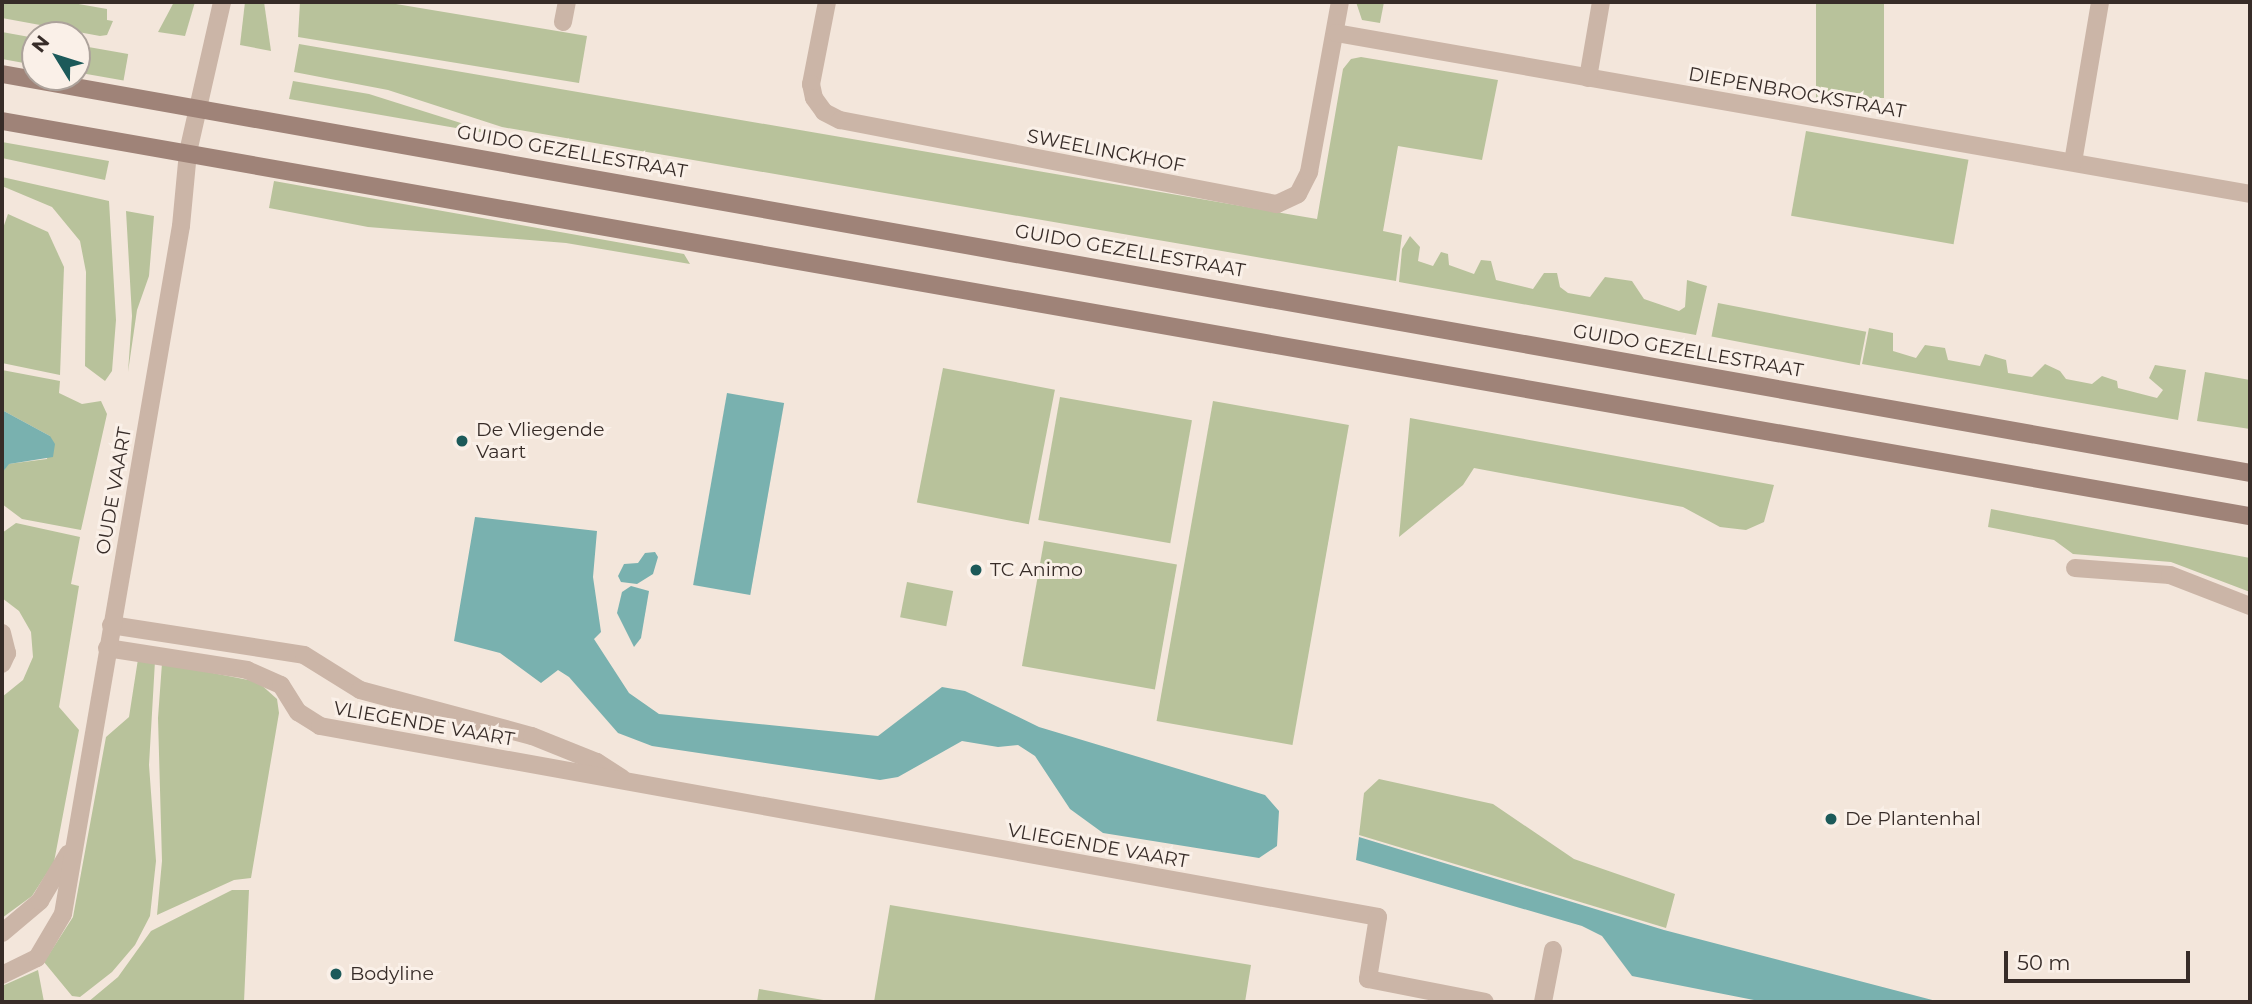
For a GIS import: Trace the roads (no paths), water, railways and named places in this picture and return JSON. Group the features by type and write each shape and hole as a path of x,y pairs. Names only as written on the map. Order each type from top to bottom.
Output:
{"main road":[{"name":"GUIDO GEZELLESTRAAT","path":"2,74 2250,473"},
{"path":"2,121 2250,516"}],"street":[{"name":"OUDE VAART","path":"2,975 37,958 56,930 75,838 179,239 188,152 197,107 212,61 222,2"},
{"path":"564,22 567,2"},
{"name":"SWEELINCKHOF","path":"827,2 811,84 824,112 840,120 1277,204 1298,194 1310,172 1340,2"},
{"path":"1588,78 1601,2"},
{"path":"2073,162 2100,2"},
{"name":"DIEPENBROCKSTRAAT","path":"1336,33 2250,194"},
{"path":"2075,568 2170,575 2250,606"},
{"name":"VLIEGENDE VAART","path":"111,625 304,655 360,690 532,736 597,762 630,784"},
{"path":"2,633 6,653 2,664"},
{"name":"VLIEGENDE VAART","path":"107,648 247,670 281,685 298,712 320,726 1378,917 1368,979 1485,1002"},
{"name":"OUDE VAART","path":"2,933 40,901 75,838"},
{"path":"1543,1002 1553,950"}],"water":[{"path":"727,393 784,403 750,595 693,585"},
{"path":"2,410 50,436 55,444 53,457 9,464 2,473"},
{"path":"475,517 597,531 593,577 601,632 594,639 629,693 659,714 878,736 942,687 965,691 1039,727 1265,795 1279,811 1277,846 1259,858 1103,833 1070,809 1035,756 1018,745 998,747 962,741 898,777 880,780 652,746 618,733 569,677 558,670 541,683 500,653 454,641"},
{"path":"655,552 658,557 653,574 637,584 621,582 618,576 624,564 638,563 645,553"},
{"path":"631,586 649,591 641,638 634,647 617,613 622,592"},
{"path":"1359,837 1664,930 1940,1002 1764,1002 1632,976 1602,936 1582,926 1356,860"}],"place":[{"name":"De Vliegende Vaart","path":"462,441"},
{"name":"TC Animo","path":"976,570"},
{"name":"De Plantenhal","path":"1831,819"},
{"name":"Bodyline","path":"336,974"}]}
